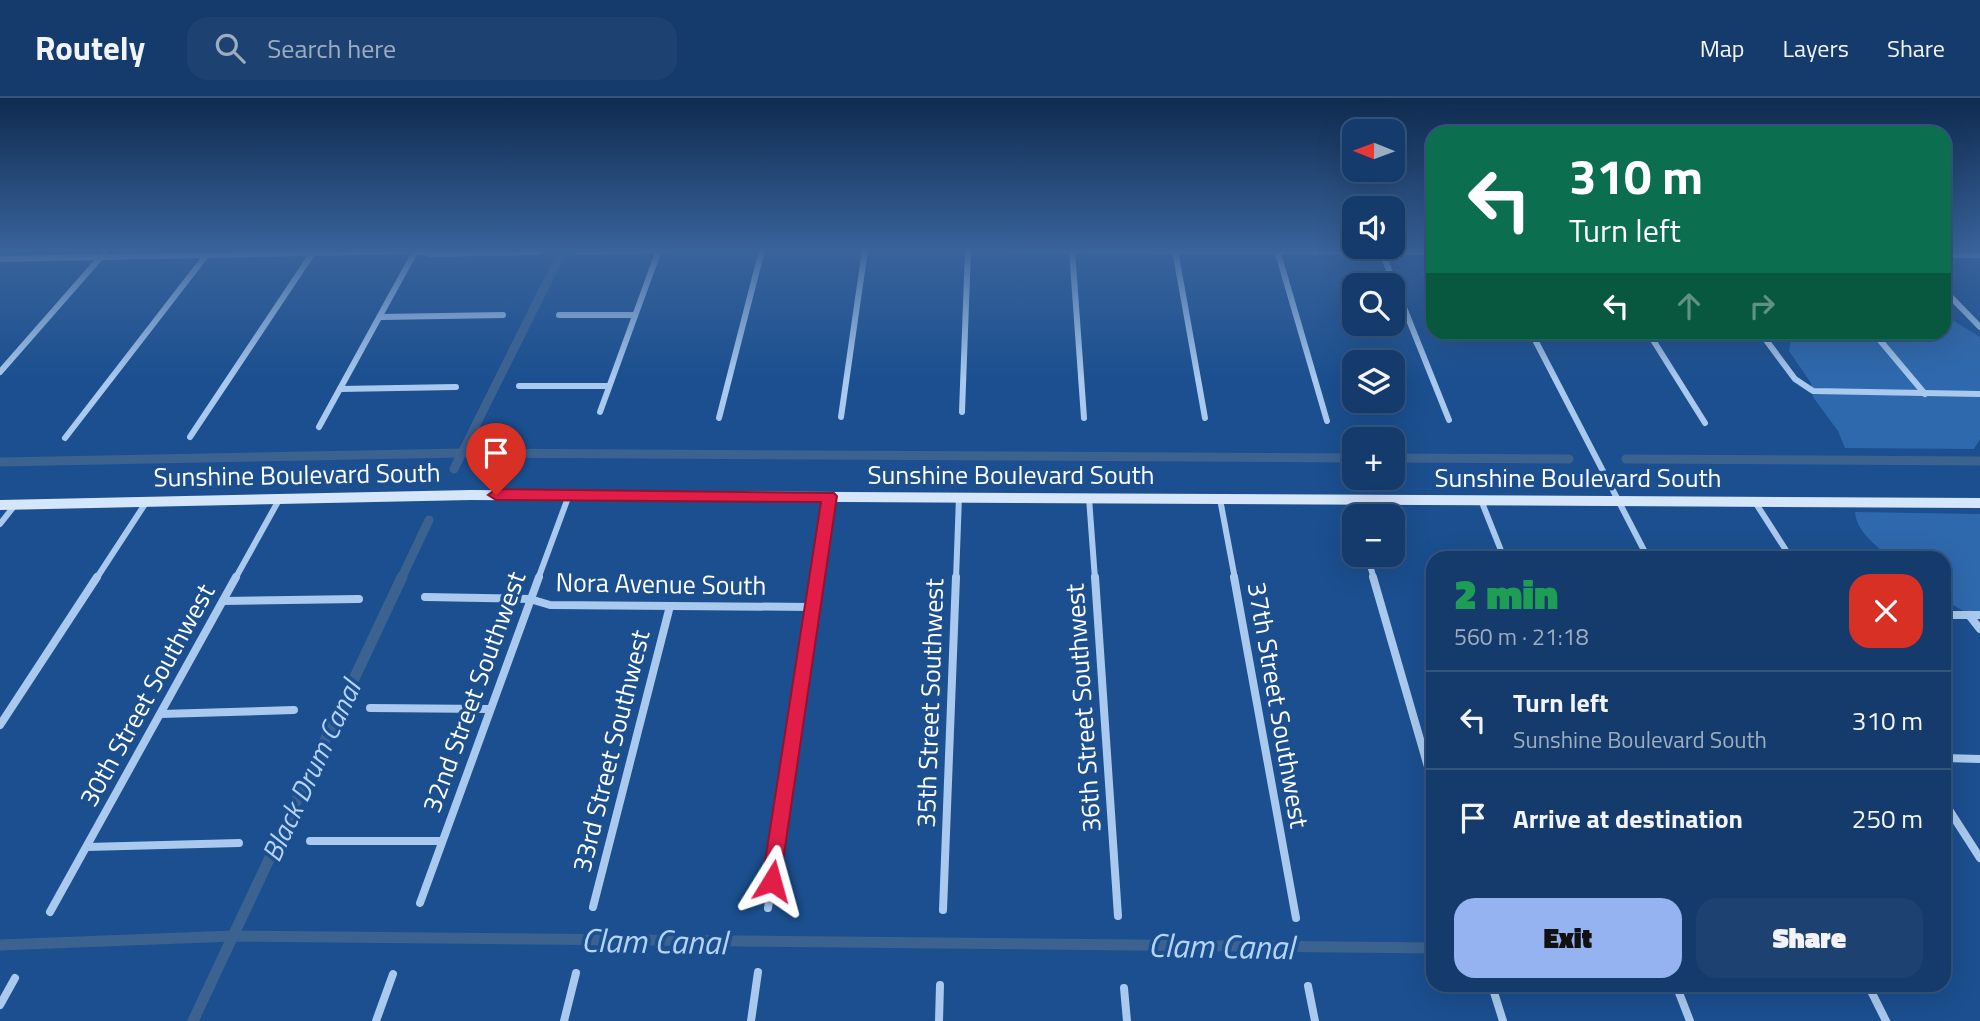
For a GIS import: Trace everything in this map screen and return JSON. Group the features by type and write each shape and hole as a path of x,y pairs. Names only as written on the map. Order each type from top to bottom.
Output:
{"street":[{"path":"0,372 70,293"},
{"path":"65,438 177,293"},
{"path":"190,437 285,293"},
{"path":"319,427 393,293"},
{"path":"600,412 644,293"},
{"path":"719,418 751,293"},
{"path":"841,417 859,293"},
{"path":"962,412 966,293"},
{"path":"1075,293 1084,418"},
{"path":"1183,293 1205,418"},
{"path":"1290,293 1327,421"},
{"path":"1398,293 1449,420"},
{"path":"1951,297 1980,327"},
{"path":"380,317 503,315"},
{"path":"559,315 635,315"},
{"path":"1535,340 1643,551"},
{"path":"1653,340 1705,423"},
{"path":"1766,340 1803,387 1824,393 1980,394"},
{"path":"1880,340 1925,394"},
{"path":"519,386 609,386"},
{"path":"340,389 456,387"},
{"name":"Sunshine Boulevard South","path":"0,505 569,495 1980,503"},
{"name":"32nd Street Southwest","path":"420,903 569,495"},
{"path":"768,908 829,496"},
{"name":"35th Street Southwest","path":"943,910 959,497"},
{"name":"30th Street Southwest","path":"50,912 280,498"},
{"name":"36th Street Southwest","path":"1089,498 1118,916"},
{"name":"37th Street Southwest","path":"1220,499 1296,918"},
{"path":"1351,500 1352,504"},
{"path":"1481,500 1501,551"},
{"path":"0,725 146,501"},
{"path":"1755,502 1786,551"},
{"path":"0,524 15,504"},
{"path":"1370,567 1426,760"},
{"name":"Nora Avenue South","path":"425,597 530,599 550,605 813,607"},
{"path":"223,601 359,598"},
{"name":"33rd Street Southwest","path":"593,907 670,606"},
{"path":"1951,615 1980,615"},
{"path":"1969,615 1980,629"},
{"path":"370,708 490,709"},
{"path":"161,714 294,710"},
{"path":"1951,758 1980,759"},
{"path":"1951,813 1980,858"},
{"path":"310,841 442,841"},
{"path":"87,847 239,843"},
{"path":"751,1021 758,972"},
{"path":"564,1021 576,973"},
{"path":"376,1021 393,974"},
{"path":"0,1005 15,978"},
{"path":"939,1021 940,985"},
{"path":"1308,986 1314,1021"},
{"path":"1124,988 1127,1021"},
{"path":"1494,992 1503,1021"},
{"path":"1679,992 1690,1021"},
{"path":"1872,992 1886,1021"}],"shaded area":[{"path":"1951,319 1980,337 1980,439 1974,449 1845,448 1838,431 1813,397 1811,383 1789,351 1791,340 1951,340"},
{"path":"1855,512 1980,514 1980,613 1967,613 1951,604 1951,551 1882,551 1863,532"}],"waterway":[{"name":"Black Drum Canal","path":"462,453 542,293"},
{"path":"0,462 462,453"},
{"name":"Black Drum Canal","path":"454,469 462,453"},
{"path":"462,453 1342,458"},
{"path":"1405,458 1569,459"},
{"path":"1626,459 1980,461"},
{"name":"Black Drum Canal","path":"401,579 429,520"},
{"name":"Black Drum Canal","path":"233,936 402,577"},
{"name":"Clam Canal","path":"0,945 233,936"},
{"name":"Black Drum Canal","path":"193,1021 233,936"},
{"name":"Clam Canal","path":"233,936 1426,948"}],"route":[{"path":"496,495 829,496 772,881"}]}
